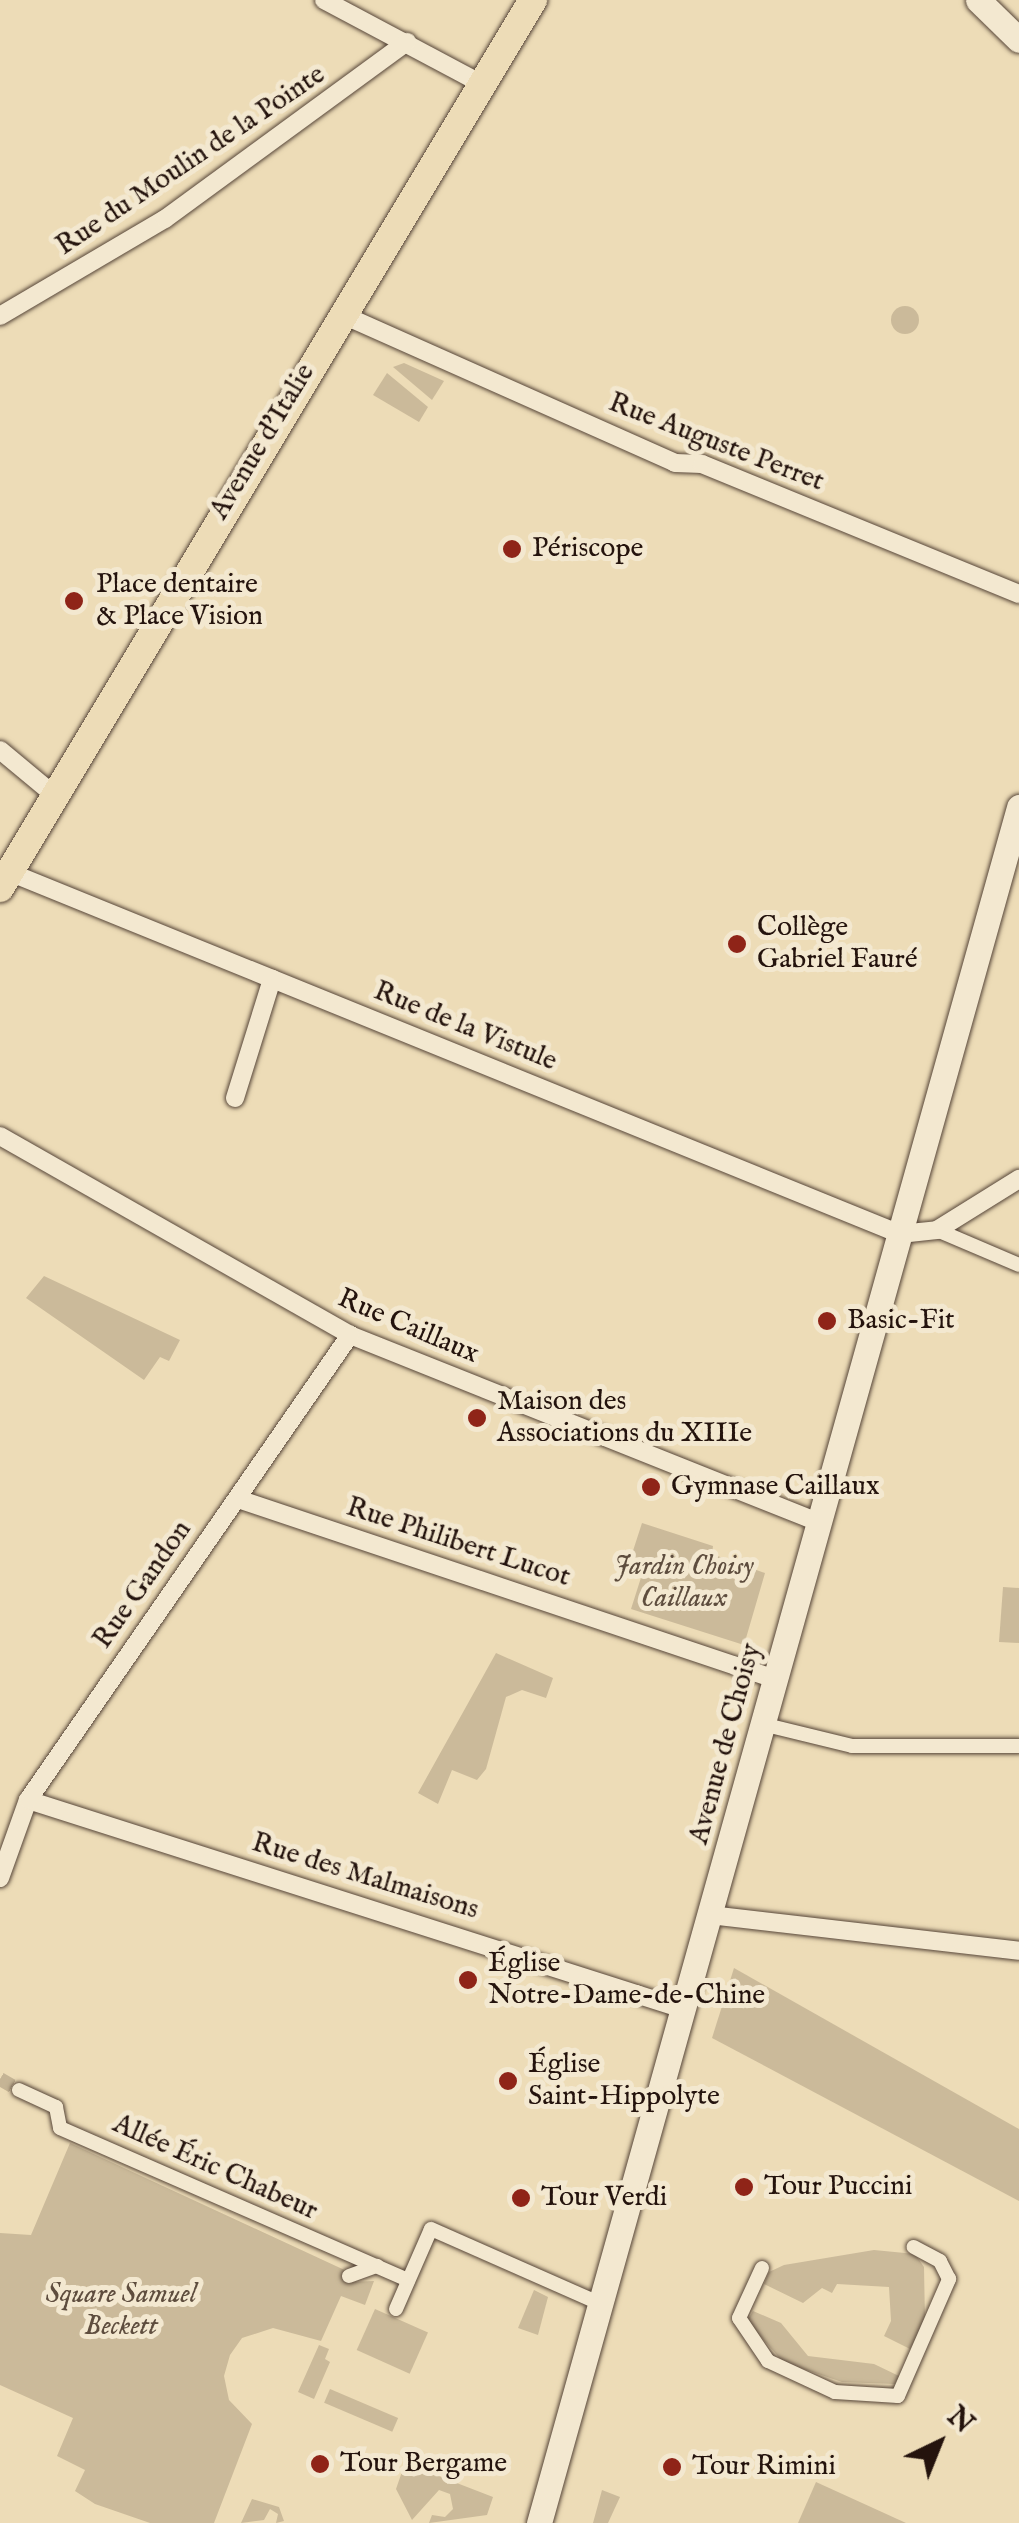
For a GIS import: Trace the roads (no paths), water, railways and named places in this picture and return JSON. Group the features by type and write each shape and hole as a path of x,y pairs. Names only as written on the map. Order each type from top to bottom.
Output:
{"main road":[{"name":"Avenue d'Italie","path":"5,880 341,314 533,0"},
{"path":"978,0 1019,40"},
{"name":"Avenue de Choisy","path":"539,2523 1019,807"}],"street":[{"path":"324,0 480,83"},
{"name":"Rue du Moulin de la Pointe","path":"0,316 164,219 406,42"},
{"name":"Rue Auguste Perret","path":"341,314 676,463 702,464 1019,594"},
{"path":"0,750 53,794"},
{"name":"Rue de la Vistule","path":"5,880 272,979 900,1234"},
{"path":"235,1098 272,979"},
{"name":"Rue Caillaux","path":"0,1136 350,1335 818,1522"},
{"path":"900,1234 937,1230 1019,1180"},
{"path":"937,1230 1019,1265"},
{"name":"Rue Gandon","path":"0,1878 28,1800 350,1335"},
{"name":"Rue Philibert Lucot","path":"238,1499 775,1678"},
{"path":"762,1724 852,1746 1019,1746"},
{"name":"Rue des Malmaisons","path":"28,1800 683,2009"},
{"path":"710,1915 1019,1950"},
{"name":"Allée Éric Chabeur","path":"19,2090 56,2107 60,2128 408,2280"},
{"path":"396,2310 430,2229 601,2304"},
{"path":"762,2268 740,2318 753,2346 795,2376 880,2399 898,2396 949,2279 940,2261 914,2247"},
{"path":"350,2276 377,2266"}],"tunnel":[{"path":"0,2079 19,2090"}],"place":[{"name":"Périscope","path":"512,549"},
{"name":"Place dentaire & Place Vision","path":"74,601"},
{"name":"Collège Gabriel Fauré","path":"737,944"},
{"name":"Basic-Fit","path":"827,1321"},
{"name":"Maison des Associations du XIIIe","path":"477,1418"},
{"name":"Gymnase Caillaux","path":"651,1487"},
{"name":"Église Notre-Dame-de-Chine","path":"468,1980"},
{"name":"Église Saint-Hippolyte","path":"508,2081"},
{"name":"Tour Puccini","path":"744,2187"},
{"name":"Tour Verdi","path":"521,2198"},
{"name":"Tour Bergame","path":"320,2464"},
{"name":"Tour Rimini","path":"672,2467"}],"park label":[{"name":"Jardin Choisy Caillaux","path":"684,1583"},
{"name":"Square Samuel Beckett","path":"121,2311"}]}
